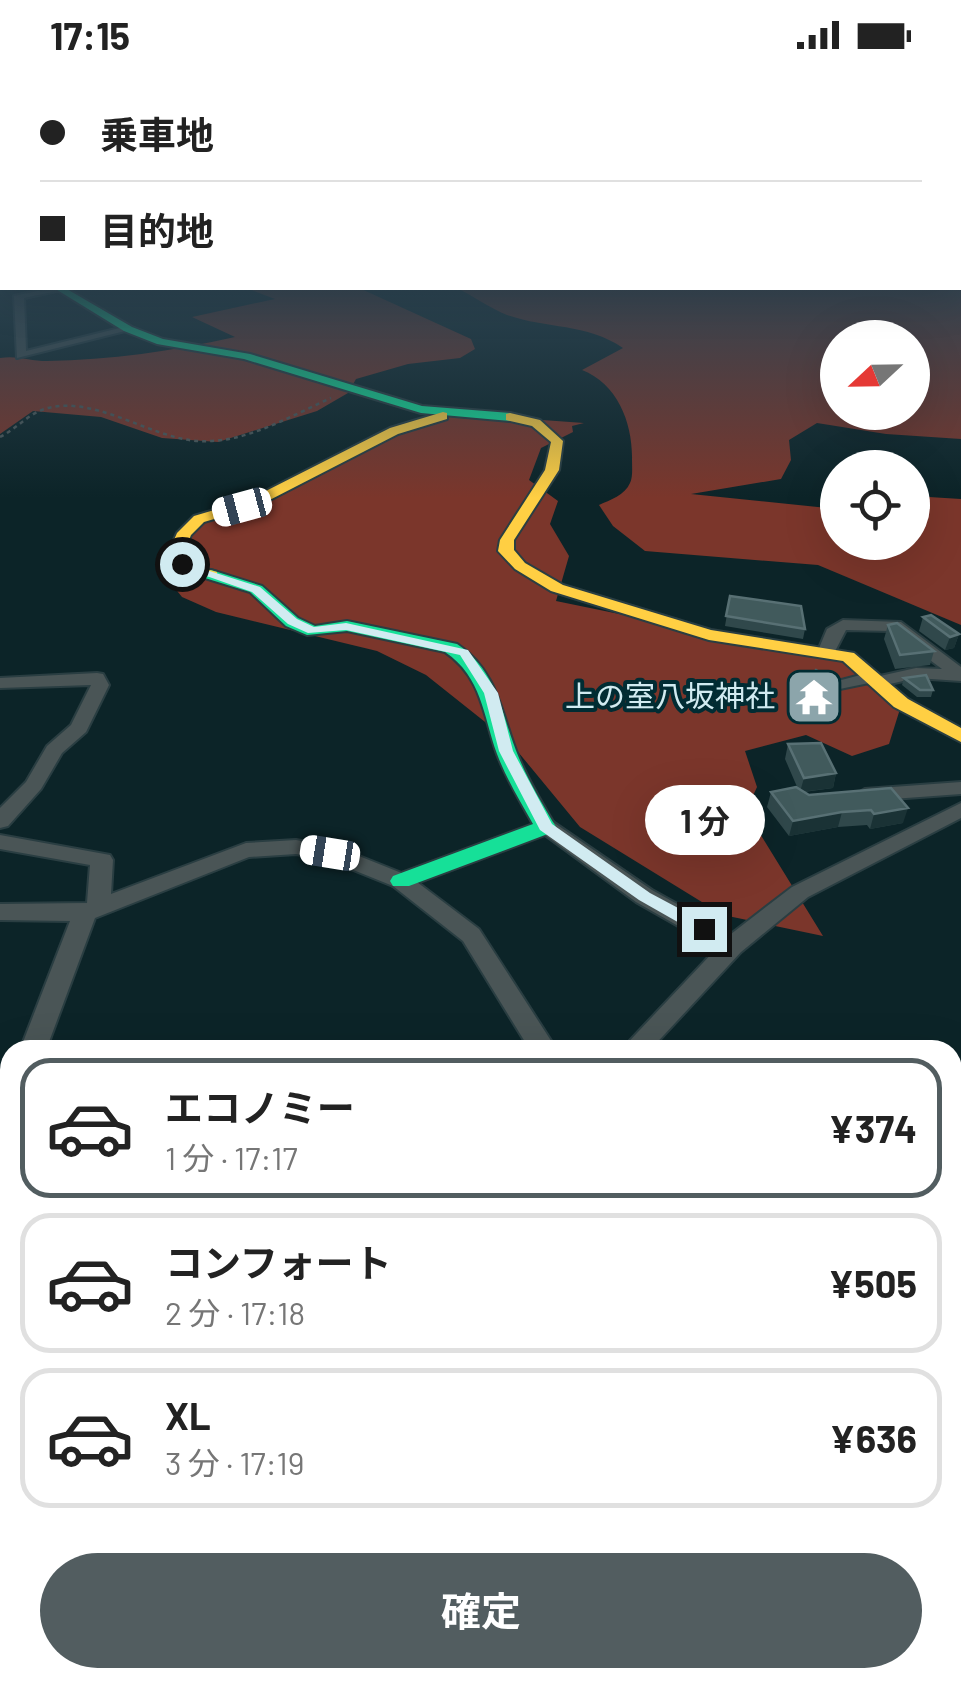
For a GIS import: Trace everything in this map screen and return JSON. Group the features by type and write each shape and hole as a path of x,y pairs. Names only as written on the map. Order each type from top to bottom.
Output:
{"street":[{"path":"21,347 21,356 55,347"},
{"path":"187,347 246,356 421,409 500,415 536,423 556,441 552,470 507,540 506,550 520,566 557,588 709,634 784,650 848,657 901,703 961,736"},
{"path":"458,413 411,424 256,502 192,523 176,545 175,556 191,568 256,589 292,622 313,631 346,626 464,652 491,693 506,751 546,826 644,896 733,946"},
{"path":"826,653 835,628 895,626 961,675"},
{"path":"836,686 916,673 961,675"},
{"path":"0,683 97,678 100,685 78,728 54,750 34,785 0,821"},
{"path":"844,796 961,788"},
{"path":"644,1040 733,946 800,892 961,810"},
{"path":"401,881 546,826"},
{"path":"0,842 102,860 92,910 37,1040"},
{"path":"0,912 92,910 246,850 296,847 330,853 401,881 471,935 538,1040"}],"path":[{"path":"0,437 42,409 60,407 96,413 152,434 211,440 345,393"}],"shaded area":[{"path":"622,347 820,347 820,423 789,440 791,460 781,479 691,494 820,507 820,560 930,560 930,497 961,499 961,625 818,565 645,551 613,526 599,505 628,487 632,446 626,419 614,395 595,376 582,370"},
{"path":"930,347 961,347 961,439 861,430 930,430"},
{"path":"475,349 460,358 408,364 356,379 348,393 317,411 218,442 162,438 101,417 33,411 0,434 0,358 94,359 165,350"},
{"path":"458,414 584,423 572,426 573,432 541,448 529,480 558,501 550,524 569,556 556,601 839,659 900,709 889,744 852,756 806,735 745,751 757,787 746,811 823,936 723,915 580,827 509,741 426,675 377,651 216,612 182,597 157,566 167,545 191,528 417,424"}],"building":[{"path":"730,596 801,606 805,629 726,616"},
{"path":"931,615 959,634 950,637 923,617"},
{"path":"897,623 934,651 900,655 888,625"},
{"path":"816,670 833,680 818,695 798,688"},
{"path":"926,675 933,690 920,690 904,678"},
{"path":"821,743 836,773 804,778 788,744"},
{"path":"796,787 809,795 891,788 908,808 874,814 871,810 842,812 793,821 771,792"}],"traffic: fast":[{"path":"194,347 246,356 421,409 510,417"},
{"path":"211,575 256,589 292,622 313,631 347,626 451,648 465,657 484,681 512,765 545,827 401,881"}],"traffic: slow":[{"path":"211,575 191,569 175,556 184,533 199,519 253,503 394,431 443,416"},
{"path":"510,417 536,423 557,441 552,470 507,540 506,551 520,566 557,588 709,635 848,657 901,703 961,736"}],"place":[{"name":"上の室八坂神社","path":"814,697"}],"route":[{"path":"182,564 256,589 292,622 313,631 346,626 464,652 491,693 506,751 546,826 644,896 704,929"}]}
